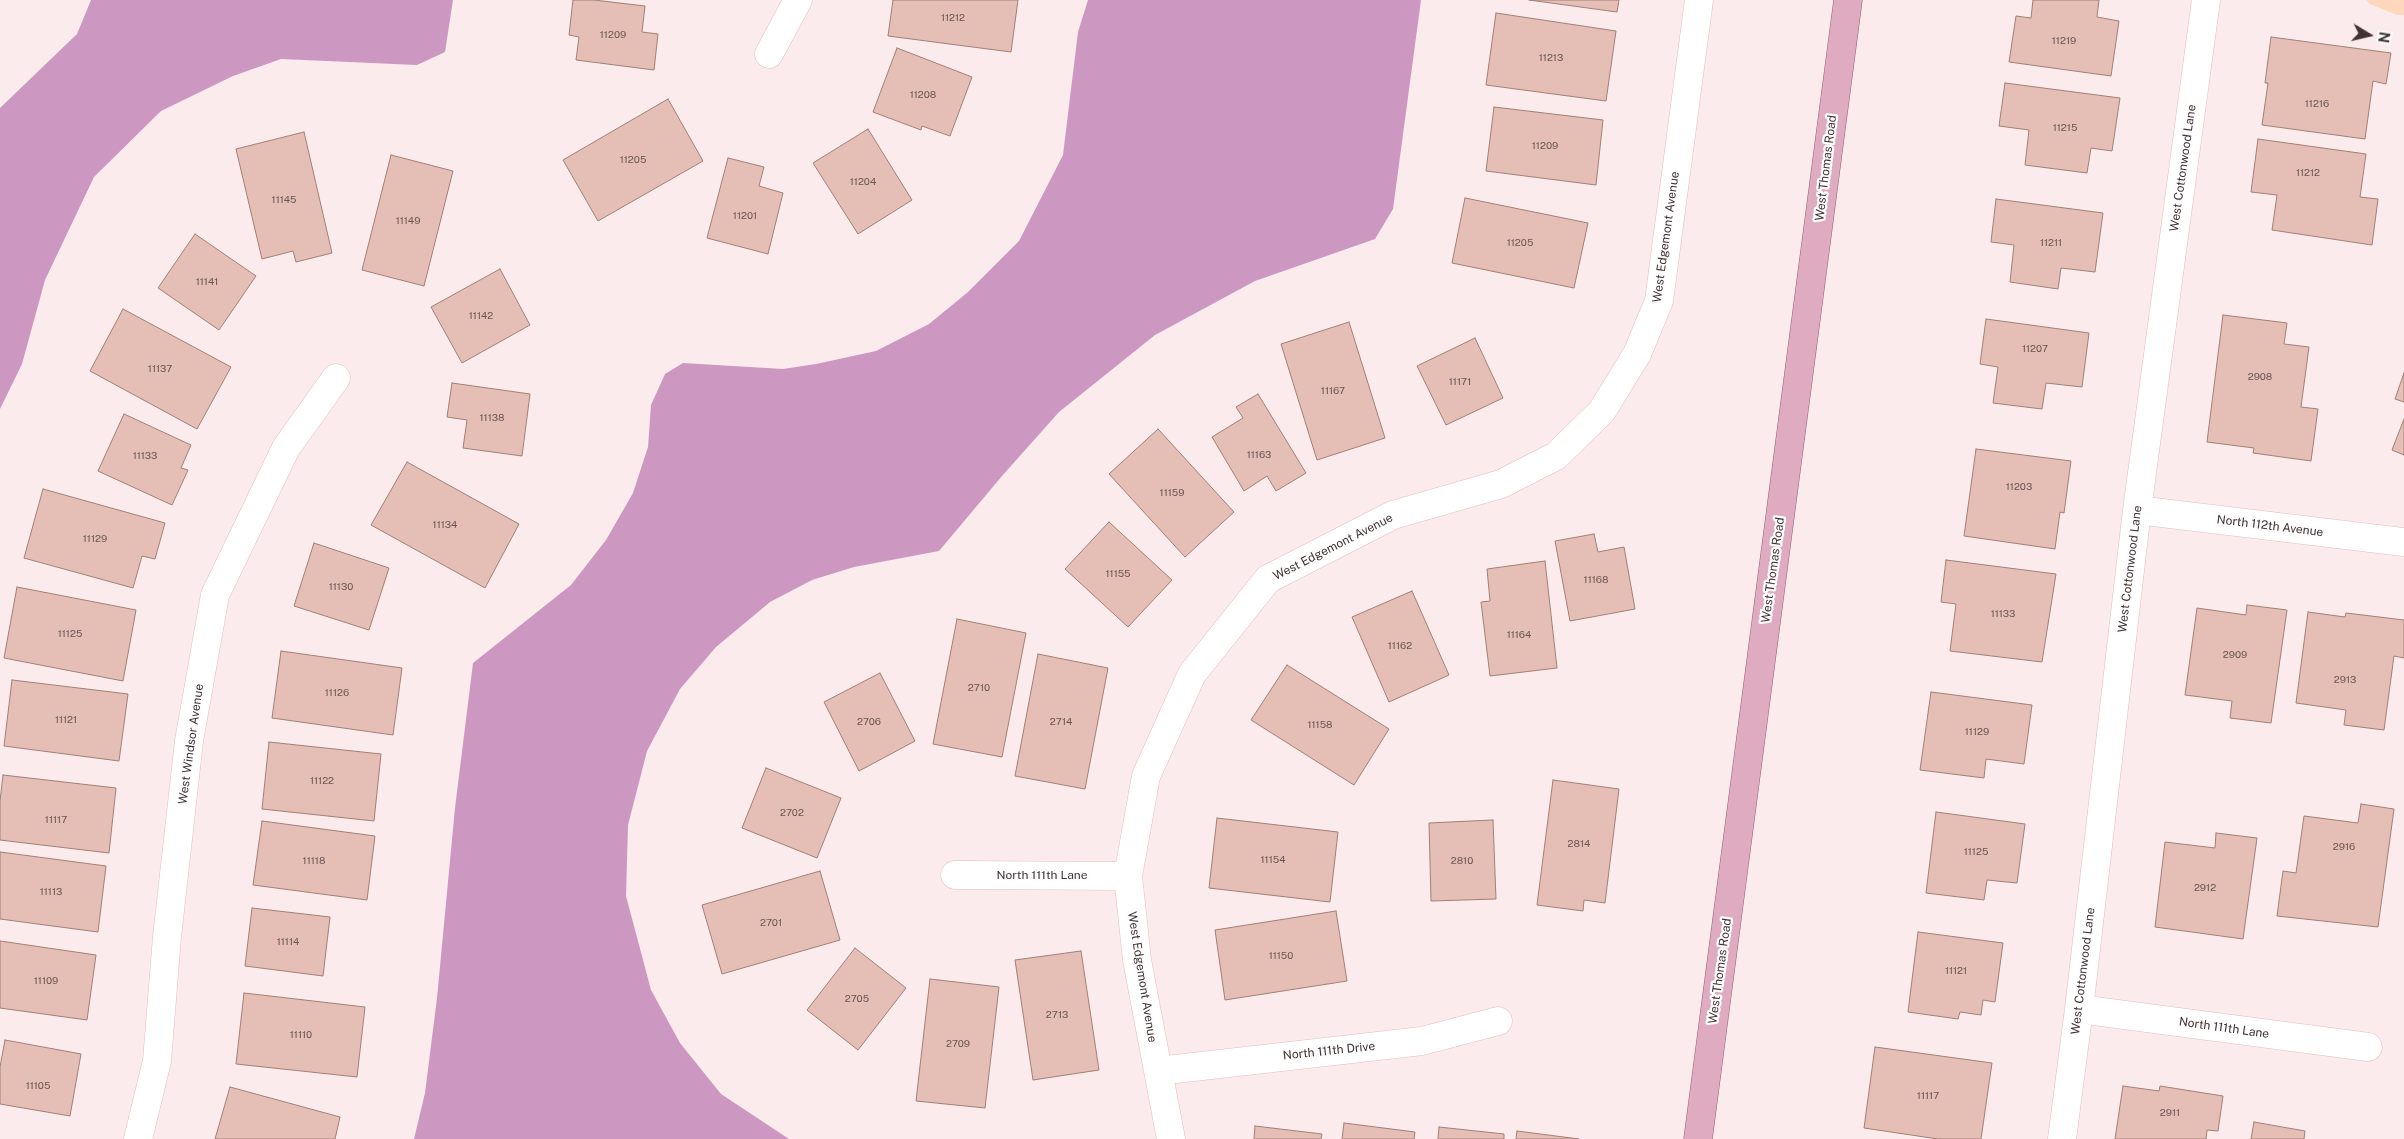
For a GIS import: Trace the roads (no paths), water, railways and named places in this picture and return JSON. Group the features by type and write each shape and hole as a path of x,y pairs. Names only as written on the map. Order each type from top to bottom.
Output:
{"main road":[{"name":"West Thomas Road","path":"1698,1139 1848,0"}],"street":[{"path":"769,54 798,0"},
{"name":"West Edgemont Avenue","path":"1171,1139 1137,960 1128,876 1146,776 1192,674 1268,579 1394,515 1501,484 1556,456 1602,411 1637,354 1659,301 1699,0"},
{"name":"West Cottonwood Lane","path":"2062,1139 2137,510 2206,0"},
{"name":"West Windsor Avenue","path":"138,1139 157,1061 167,937 189,741 215,595 286,448 336,378"},
{"name":"North 112th Avenue","path":"2137,510 2404,542"},
{"name":"North 111th Lane","path":"955,875 1128,876"},
{"name":"North 111th Lane","path":"2079,1009 2368,1048"},
{"name":"North 111th Drive","path":"1158,1071 1422,1041 1498,1021"}]}
